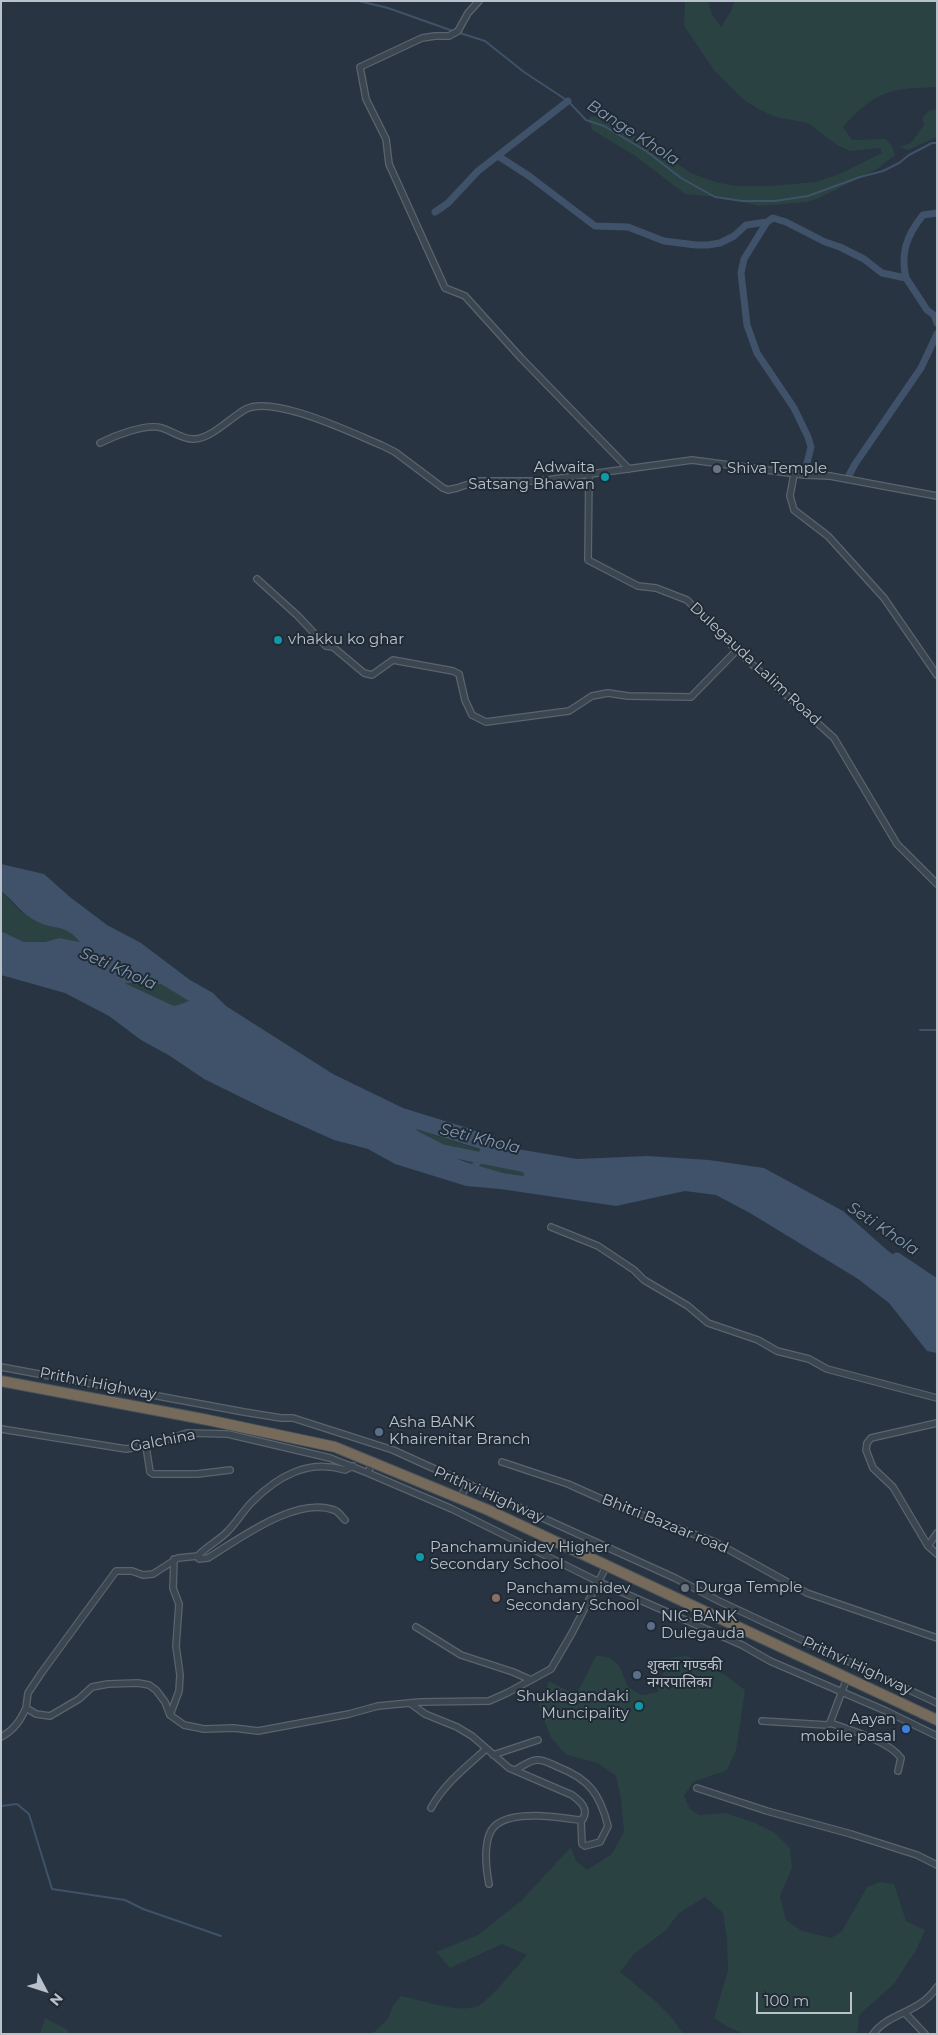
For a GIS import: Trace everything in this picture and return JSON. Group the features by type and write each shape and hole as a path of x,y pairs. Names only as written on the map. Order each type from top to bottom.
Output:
{"highway":[{"name":"Prithvi Highway","path":"1,1381 293,1437 335,1447 460,1498 937,1720"}],"street":[{"path":"478,1 468,13 458,31 449,36 422,38 360,68 366,99 386,139 389,164 446,288 465,296 521,358 629,469"},
{"path":"100,443 122,432 159,427 192,440 203,438 248,408 265,405 291,410 381,444 448,490 478,481 540,481 692,460 794,474 830,476 937,496"},
{"name":"Dulegauda Lalim Road","path":"590,473 588,560 638,586 656,588 687,600 737,650 834,738 897,844 937,884"},
{"path":"794,474 790,496 794,510 828,536 884,598 937,675"},
{"path":"258,579 298,616 326,646 333,647 364,673 372,675 392,660 453,671 459,674 465,700 472,715 486,722 569,711 592,696 608,693 628,696 691,697 737,650"},
{"path":"551,1226 598,1246 634,1270 644,1280 688,1306 708,1323 758,1340 777,1350 809,1358 827,1369 937,1398"},
{"path":"1,1367 244,1412 292,1418 393,1450 675,1578 937,1703"},
{"path":"937,1423 871,1438 867,1443 866,1450 873,1468 893,1487 928,1546 937,1554"},
{"name":"Galchina","path":"1,1429 126,1449 146,1446 187,1433 228,1434 330,1458 452,1509 599,1582 734,1641 770,1661 937,1736"},
{"path":"146,1446 150,1472 152,1474 197,1474 230,1470"},
{"path":"368,1473 373,1461"},
{"name":"Bhitri Bazaar road","path":"502,1462 568,1484 615,1505 715,1542 807,1593 937,1638"},
{"path":"1,1737 11,1732 21,1719 26,1708 28,1693 116,1571 132,1571 143,1575 153,1574 174,1559 198,1556 226,1533 253,1501 295,1470 310,1466 325,1466 345,1470 352,1466"},
{"path":"460,1498 468,1484"},
{"path":"198,1556 199,1559 203,1560 208,1558 267,1521 292,1512 318,1507 336,1510 345,1520"},
{"path":"928,1546 937,1533"},
{"path":"170,1715 179,1691 180,1675 176,1646 179,1604 173,1588 174,1559"},
{"path":"26,1708 36,1714 50,1716 79,1698 92,1687 108,1684 138,1683 149,1685 156,1690 170,1715 184,1725 204,1729 234,1728 258,1731 349,1714 378,1706 410,1703 489,1701 531,1680 550,1668 572,1633 607,1565"},
{"path":"416,1627 461,1655 531,1680"},
{"path":"830,1723 847,1678"},
{"path":"410,1703 425,1714 457,1727 472,1736 493,1755 515,1770 562,1790 580,1801 585,1809 585,1815 581,1820 582,1844 585,1846 600,1842 608,1826 604,1810 590,1785 580,1777 542,1759 534,1760 515,1770"},
{"path":"762,1721 808,1723 822,1726 830,1723 897,1751 901,1758 898,1771"},
{"path":"493,1755 538,1740"},
{"path":"431,1808 437,1796 447,1784 486,1749"},
{"path":"697,1788 767,1811 851,1834 917,1855 937,1865"},
{"path":"489,1884 485,1861 490,1834 495,1825 504,1820 523,1816 581,1820"},
{"path":"873,2034 884,2023 914,2009 936,1991"},
{"path":"905,2013 925,2034"}],"green space":[{"path":"685,1 708,1 712,14 721,27 731,11 734,1 937,1 937,87 894,91 875,98 859,110 843,127 852,140 886,139 892,146 895,155 877,169 819,198 807,202 759,206 726,198 685,194 634,155 592,130 589,117 601,116 609,119 691,173 715,182 735,186 770,186 816,182 839,174 882,153 880,148 850,151 837,145 808,123 776,117 744,100 714,70 684,26"},
{"path":"937,109 937,137 908,150 900,147 911,143 924,125 922,118 929,111"},
{"path":"1,891 20,911 38,922 70,931 81,942 59,938 45,942 24,942 1,931"},
{"path":"109,983 161,984 190,1001 171,1008 151,1008"},
{"path":"415,1129 480,1150 478,1156 472,1164 431,1146"},
{"path":"488,1157 503,1158 522,1167 525,1176 503,1173 478,1166"},
{"path":"596,1656 604,1656 614,1661 621,1669 628,1687 642,1695 658,1692 660,1680 670,1658 687,1656 725,1675 745,1690 736,1750 727,1770 693,1782 684,1796 690,1809 699,1815 726,1813 755,1823 775,1833 790,1848 792,1868 780,1896 786,1920 802,1931 831,1938 842,1931 867,1887 880,1882 894,1884 906,1921 925,1930 916,1950 894,1984 859,2015 857,2034 745,2034 728,2027 714,2018 728,1970 727,1939 723,1913 705,1897 679,1913 665,1931 634,1954 620,1972 653,1999 672,2018 683,2034 372,2034 387,2020 393,2006 401,1996 440,2006 461,2008 470,2008 483,2003 527,1955 502,1944 450,1968 436,1952 478,1935 522,1900 571,1847 576,1861 587,1870 612,1854 624,1832 621,1799 616,1776 598,1763 567,1755 551,1738 539,1706 549,1681 576,1695"},
{"path":"45,2018 68,2030 69,2034 40,2034"}],"water":[{"path":"1,864 44,874 70,897 107,925 141,943 190,980 213,993 226,1006 333,1074 403,1108 471,1129 517,1149 577,1159 648,1156 709,1160 764,1168 843,1211 887,1250 912,1268 937,1278 937,1353 927,1351 889,1303 858,1279 750,1213 716,1195 685,1191 616,1206 500,1189 466,1186 395,1164 368,1149 334,1140 204,1079 170,1056 141,1040 109,1016 65,993 1,975 1,931 24,942 45,942 59,938 80,942 65,930 45,925 32,919 1,891","holes":["110,984 161,984 189,1001 177,1005 156,1007 139,1002","416,1129 480,1149 478,1156 472,1164 448,1155 434,1147","488,1157 503,1158 522,1167 524,1176 503,1173 479,1166"]}],"waterway":[{"name":"Bange Khola","path":"359,1 388,8 453,31"},
{"name":"Bange Khola","path":"457,32 485,41 524,72 568,101 586,120 604,126 646,151 681,178 715,197 742,201 775,201 808,196 860,177 883,171 932,143 937,143"},
{"path":"435,212 448,203 478,171 568,101"},
{"path":"498,156 529,176 595,226 628,227 664,241 708,245 720,243 734,236 746,225 767,222 773,218 786,222 864,259 882,273 906,278 927,310 934,315 937,323"},
{"path":"906,278 904,260 909,237 923,215 937,213"},
{"path":"767,222 744,259 741,273 747,325 757,353 794,408 808,437 811,447 804,475"},
{"path":"847,479 855,464 921,368 937,334"},
{"name":"Seti Khola","path":"98,977 178,1014"},
{"path":"920,1030 937,1030"},
{"name":"Seti Khola","path":"415,1136 442,1150 536,1169"},
{"name":"Seti Khola","path":"897,1258 937,1285"},
{"path":"1,1806 17,1804 29,1814 52,1889 125,1900 143,1909 221,1936"}],"place":[{"name":"Shiva Temple","path":"717,469"},
{"name":"Adwaita Satsang Bhawan","path":"605,477"},
{"name":"vhakku ko ghar","path":"278,640"},
{"name":"Asha BANK Khairenitar Branch","path":"379,1432"},
{"name":"Panchamunidev Higher Secondary School","path":"420,1557"},
{"name":"Durga Temple","path":"685,1588"},
{"name":"Panchamunidev Secondary School","path":"496,1598"},
{"name":"NIC BANK Dulegauda","path":"651,1626"},
{"name":"शुक्ला गण्डकी नगरपालिका","path":"637,1675"},
{"name":"Shuklagandaki Muncipality","path":"639,1706"},
{"name":"Aayan mobile pasal","path":"906,1729"}]}
